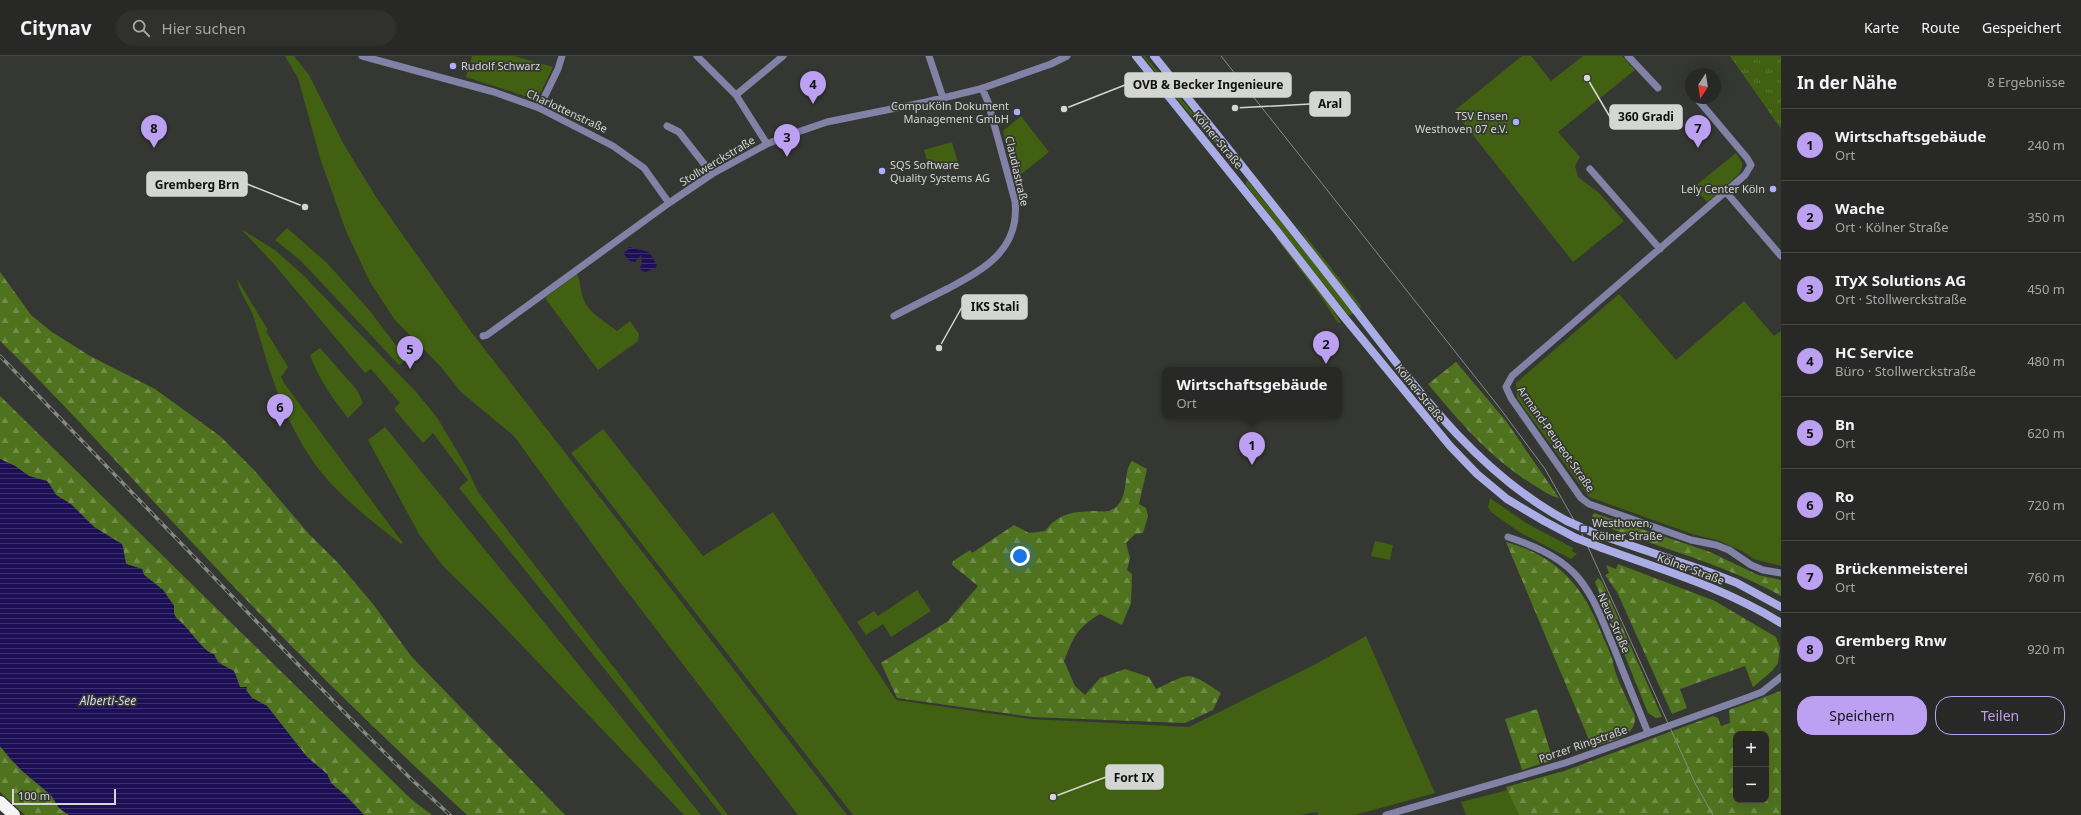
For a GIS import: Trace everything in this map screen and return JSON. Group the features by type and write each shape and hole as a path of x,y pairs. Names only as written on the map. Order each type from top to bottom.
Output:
{"highway":[{"path":"0,802 14,815"}],"main road":[{"name":"Kölner Straße","path":"1136,56 1231,173 1344,318 1450,446 1477,474 1507,499 1576,538 1718,590 1781,623"},
{"name":"Kölner Straße","path":"1154,56 1395,359 1464,442 1515,488 1567,521 1594,533 1737,583 1781,607"},
{"path":"1231,173 1241,165"}],"street":[{"name":"Charlottenstraße","path":"362,56 494,92 539,108 613,146 644,168 669,203"},
{"path":"539,108 558,69 562,56"},
{"path":"697,56 736,95 768,144"},
{"path":"736,95 783,56"},
{"path":"929,56 943,98"},
{"name":"Stollwerckstraße","path":"483,336 487,335 669,203 712,174 768,144 789,134 827,122 943,98 982,88 1051,64 1067,56"},
{"path":"1628,56 1658,88"},
{"name":"Claudiastraße","path":"894,316 983,269 1002,251 1010,237 1015,218 1015,201 988,102 982,88"},
{"name":"Armand-Peugeot-Straße","path":"1701,104 1751,165 1745,175 1512,376 1506,387 1511,398 1576,491 1589,504 1691,540 1716,545 1729,550 1757,568 1781,573"},
{"path":"667,126 679,132 712,174"},
{"path":"1590,169 1660,249"},
{"path":"1726,192 1781,256"},
{"name":"Neue Straße","path":"1508,537 1535,547 1556,559 1574,573 1582,583 1597,609 1648,733"},
{"name":"Porzer Ringstraße","path":"1386,815 1507,781 1648,733 1756,695 1781,677"}],"green space":[{"path":"285,56 294,56 309,75 343,143 376,197 472,333 847,815 798,815 617,578 514,436 461,392 441,367 395,320 370,282 346,231 320,158 298,78"},
{"path":"472,56 514,56 553,67 538,98 534,99 466,77"},
{"path":"1143,56 1145,56 1225,151 1223,152 1176,98"},
{"path":"1522,56 1531,56 1551,81 1583,56 1622,56 1635,70 1558,132 1580,157 1575,166 1578,177 1599,193 1624,221 1573,262 1454,111"},
{"path":"1730,56 1781,56 1781,129"},
{"path":"1021,116 1049,152 1015,179 1003,131"},
{"path":"952,142 958,163 930,171 924,150"},
{"path":"1736,153 1742,162 1742,168 1739,174 1707,202 1694,187"},
{"path":"1256,173 1361,306 1360,308 1315,253 1299,228"},
{"path":"1246,181 1248,181 1354,313 1349,316 1246,185"},
{"path":"287,228 327,263 370,311 407,360 399,365 300,260 275,240"},
{"path":"241,229 275,250 302,274 418,394 438,419 467,468 478,492 728,815 722,815 459,488 468,480 433,433 423,443 394,409 400,403 371,369 365,373 274,264"},
{"path":"1276,238 1278,238 1328,302 1341,323 1338,323 1319,294"},
{"path":"0,272 31,315 52,332 90,356 155,389 220,436 255,471 309,534 340,565 373,604 411,656 565,815 467,815 399,751 299,654 0,341"},
{"path":"577,274 585,303 593,313 617,331 630,321 639,334 638,341 598,370 545,298"},
{"path":"237,279 268,330 266,331 288,367 281,377 284,383 403,543 401,544 381,529 343,496 312,460 290,422 281,402 252,314 239,288"},
{"path":"1619,294 1676,360 1744,301 1774,336 1781,331 1781,566 1754,559 1742,551 1717,540 1695,535 1589,497 1517,398 1516,383"},
{"path":"320,348 357,390 363,403 348,418 326,388 313,364 310,355"},
{"path":"1456,362 1506,421 1559,498 1548,494 1502,463 1463,425 1428,384"},
{"path":"0,396 412,800 432,815 364,815 331,783 327,774 307,757 267,706 252,698 246,690 247,688 240,687 235,674 218,661 214,654 206,649 177,619 174,614 174,606 163,590 144,575 142,569 126,564 123,546 94,527 56,495 49,483 29,476 15,466 0,459"},
{"path":"385,427 701,815 684,815 489,611 443,566 419,534 368,440"},
{"path":"603,429 703,556 773,512 896,700 1031,719 1189,727 1312,666 1366,636 1435,793 1355,815 1318,815 1317,812 1300,815 853,815 571,453"},
{"path":"1132,461 1147,469 1139,504 1146,508 1148,516 1143,533 1135,534 1126,543 1130,558 1127,570 1132,574 1131,603 1122,625 1100,614 1081,628 1077,633 1064,661 1075,686 1085,695 1100,678 1125,669 1149,677 1156,689 1177,679 1190,676 1202,681 1221,693 1213,710 1185,723 1032,717 897,698 881,663 948,621 978,586 952,565 953,561 970,550 972,553 1014,525 1029,533 1045,531 1055,520 1072,513 1085,511 1109,511 1116,507 1121,501 1127,473"},
{"path":"1490,498 1526,523 1573,548 1572,551 1577,554 1571,559 1519,532 1491,512 1488,507"},
{"path":"1594,513 1710,552 1758,575 1781,580 1781,596 1758,584 1712,564 1594,522 1595,518 1592,516"},
{"path":"1375,541 1393,545 1390,560 1371,556"},
{"path":"1506,542 1539,555 1553,564 1576,586 1594,615 1608,647 1619,682 1635,716 1632,729 1621,738 1592,747"},
{"path":"1618,564 1715,601 1776,637 1780,648 1778,663 1772,671 1753,687 1745,666 1680,689 1687,708 1672,714 1617,592 1605,575 1609,573 1606,565 1616,569"},
{"path":"1598,578 1602,582 1662,717 1656,718 1648,713 1595,582"},
{"path":"917,590 931,611 891,637 883,624 866,635 857,622 874,611 878,616"},
{"path":"1781,691 1781,815 1519,815 1506,787 1564,771 1713,716 1718,718 1721,726 1730,723 1729,710"},
{"path":"1537,709 1553,760 1522,770 1505,719"},
{"path":"0,746 11,760 51,795 59,808 69,815 25,815 0,792"},
{"path":"1508,790 1519,815 1466,815 1461,802"}],"water":[{"path":"629,247 649,252 657,265 655,268 645,272 639,269 642,264 641,255 635,262 630,261 623,253 628,250"},
{"name":"Alberti-See","path":"0,459 15,466 29,476 47,481 56,495 71,504 94,527 122,544 126,564 142,569 144,575 163,590 174,606 174,614 177,619 205,649 214,654 218,663 234,671 240,687 247,687 246,690 252,698 267,706 307,757 327,774 331,783 364,815 69,815 59,808 51,795 21,770 0,746"}],"tram line":[{"path":"1221,56 1499,407 1545,469 1583,536 1696,785 1713,815"}],"railway":[{"path":"0,356 344,712 410,778 450,815"}],"place":[{"name":"Rudolf Schwarz","path":"453,66"},
{"name":"360 Gradi","path":"1587,78"},
{"name":"HC Service","path":"813,104"},
{"name":"Aral","path":"1235,108"},
{"name":"OVB & Becker Ingenieure","path":"1064,109"},
{"name":"CompuKöln Dokument Management GmbH","path":"1017,112"},
{"name":"TSV Ensen Westhoven 07 e.V.","path":"1516,122"},
{"name":"Gremberg Rnw","path":"154,148"},
{"name":"Brückenmeisterei","path":"1698,148"},
{"name":"ITyX Solutions AG","path":"787,157"},
{"name":"SQS Software Quality Systems AG","path":"882,171"},
{"name":"Lely Center Köln","path":"1773,189"},
{"name":"Gremberg Brn","path":"305,207"},
{"name":"IKS Stali","path":"939,348"},
{"name":"Wache","path":"1326,364"},
{"name":"Bn","path":"410,369"},
{"name":"Ro","path":"280,427"},
{"name":"Wirtschaftsgebäude","path":"1252,465"},
{"name":"Westhoven, Kölner Straße","path":"1584,529"},
{"name":"Fort IX","path":"1053,797"}]}
